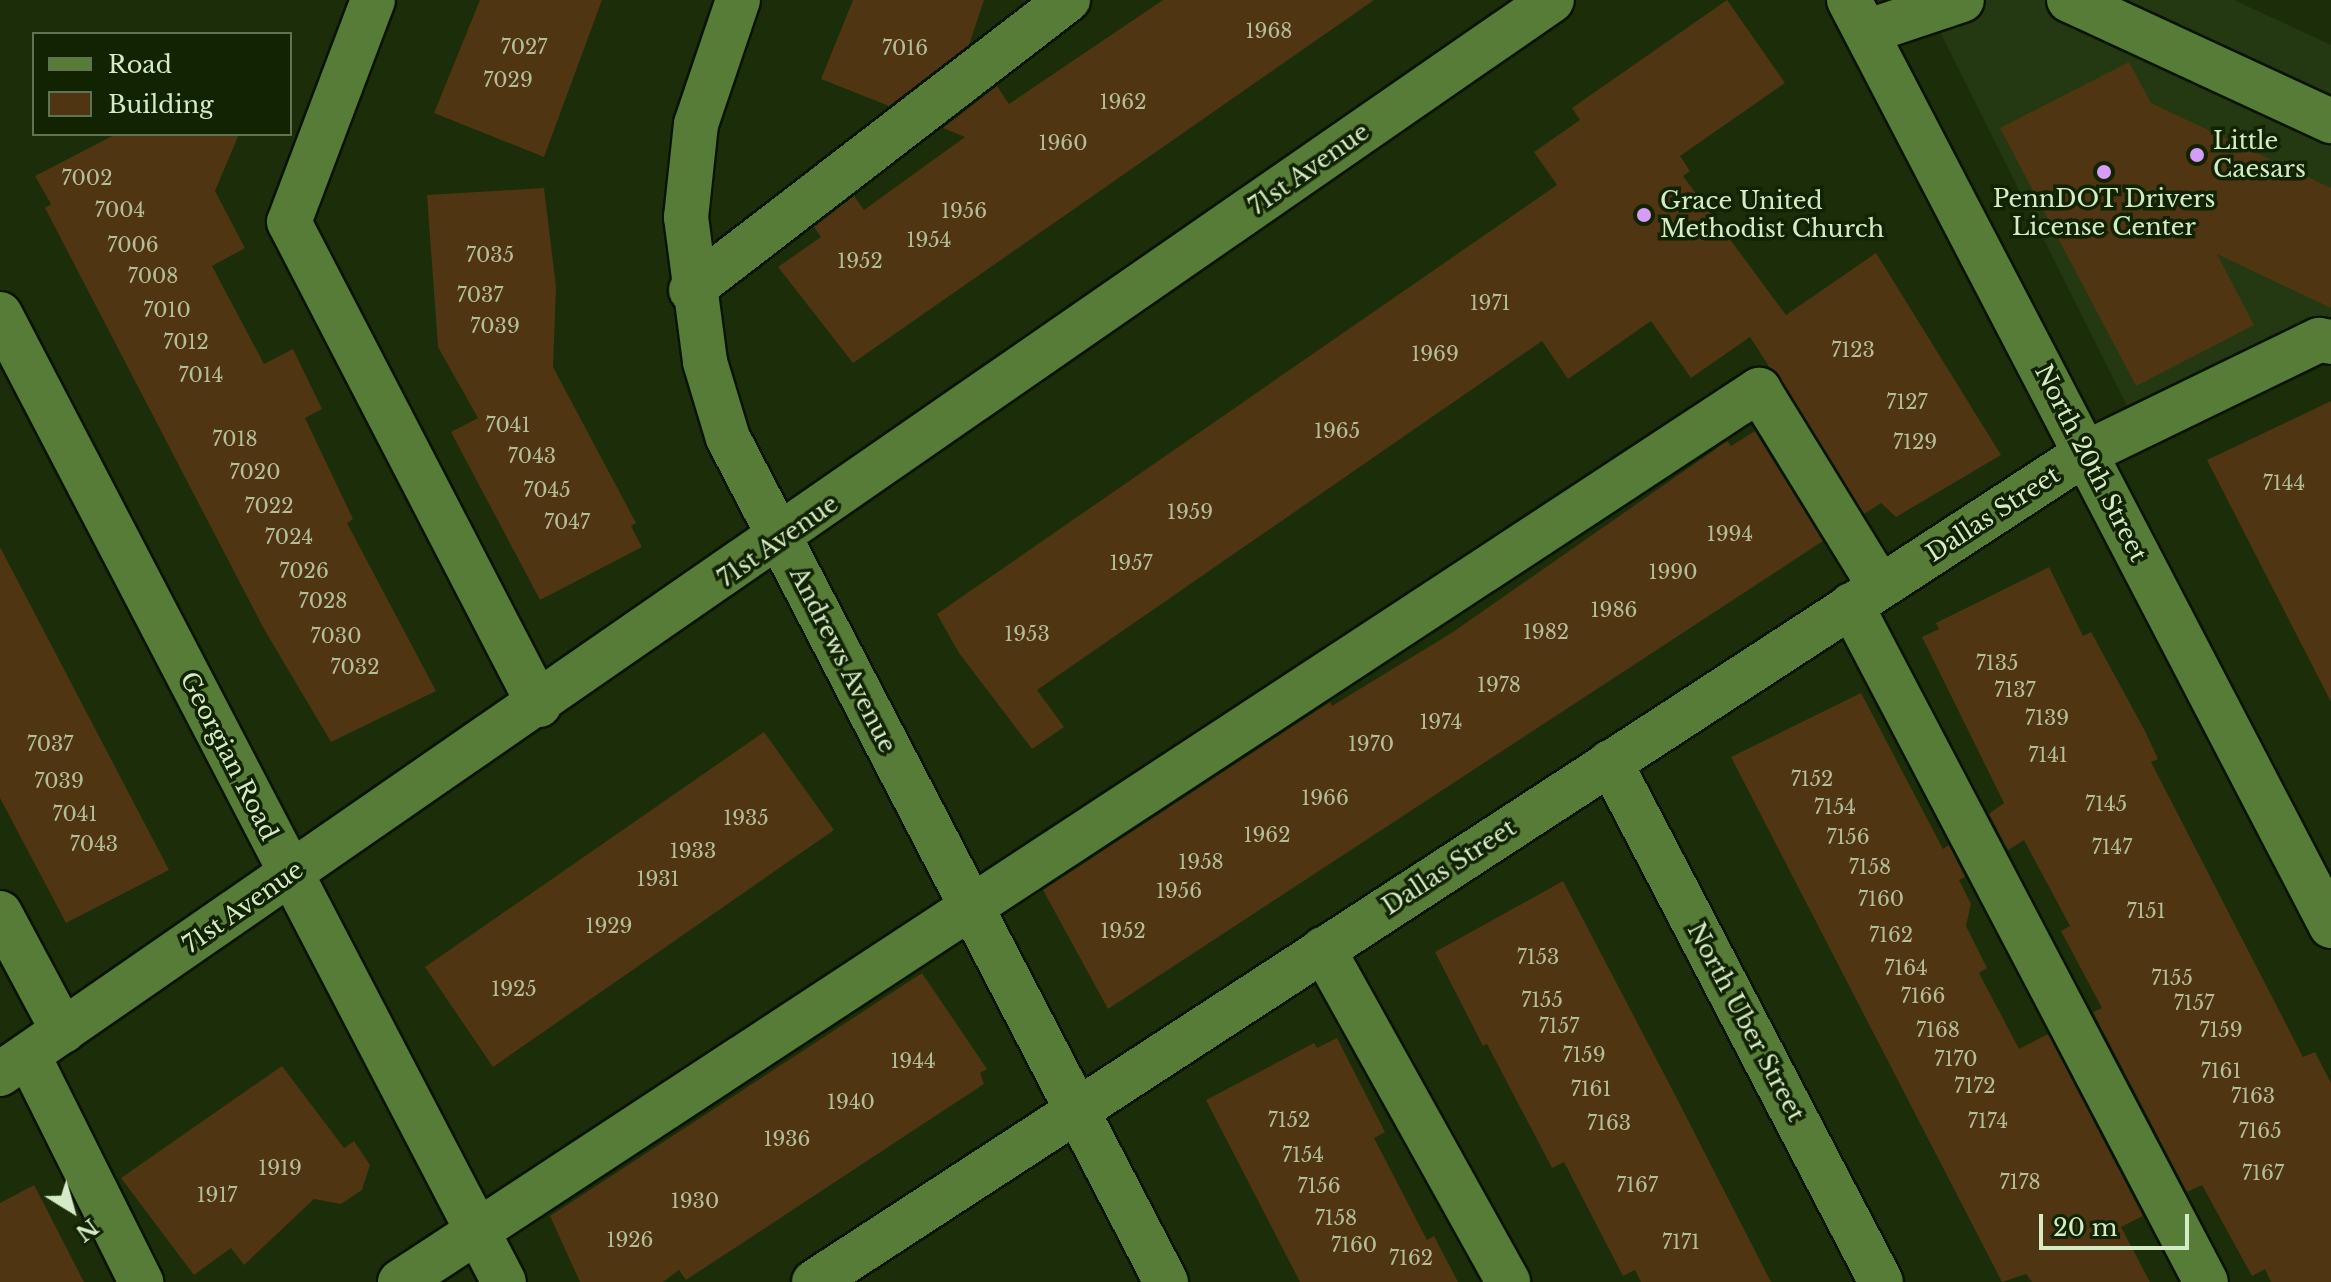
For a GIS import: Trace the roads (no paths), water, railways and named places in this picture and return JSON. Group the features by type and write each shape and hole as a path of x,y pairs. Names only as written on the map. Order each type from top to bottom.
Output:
{"street":[{"path":"373,0 289,222 539,705"},
{"name":"Andrews Avenue","path":"738,0 696,124 686,217 691,290 728,438 1166,1282"},
{"path":"691,290 1068,0"},
{"name":"71st Avenue","path":"14,1065 780,539 1552,0"},
{"path":"1858,16 1962,0"},
{"path":"2069,0 2137,14 2331,121"},
{"name":"North 20th Street","path":"1858,16 2331,926"},
{"name":"Georgian Road","path":"0,314 504,1282"},
{"name":"Dallas Street","path":"818,1281 1077,1109 2086,453 2319,340 2331,342"},
{"path":"400,1282 1759,390 1865,596 2206,1282"},
{"name":"North Uber Street","path":"1610,762 1881,1282"},
{"path":"0,913 63,1031"},
{"path":"1323,949 1508,1282"},
{"path":"14,1065 141,1282"}],"place":[{"name":"Little Caesars","path":"2197,155"},
{"name":"PennDOT Drivers License Center","path":"2104,172"},
{"name":"Grace United Methodist Church","path":"1644,215"}]}
